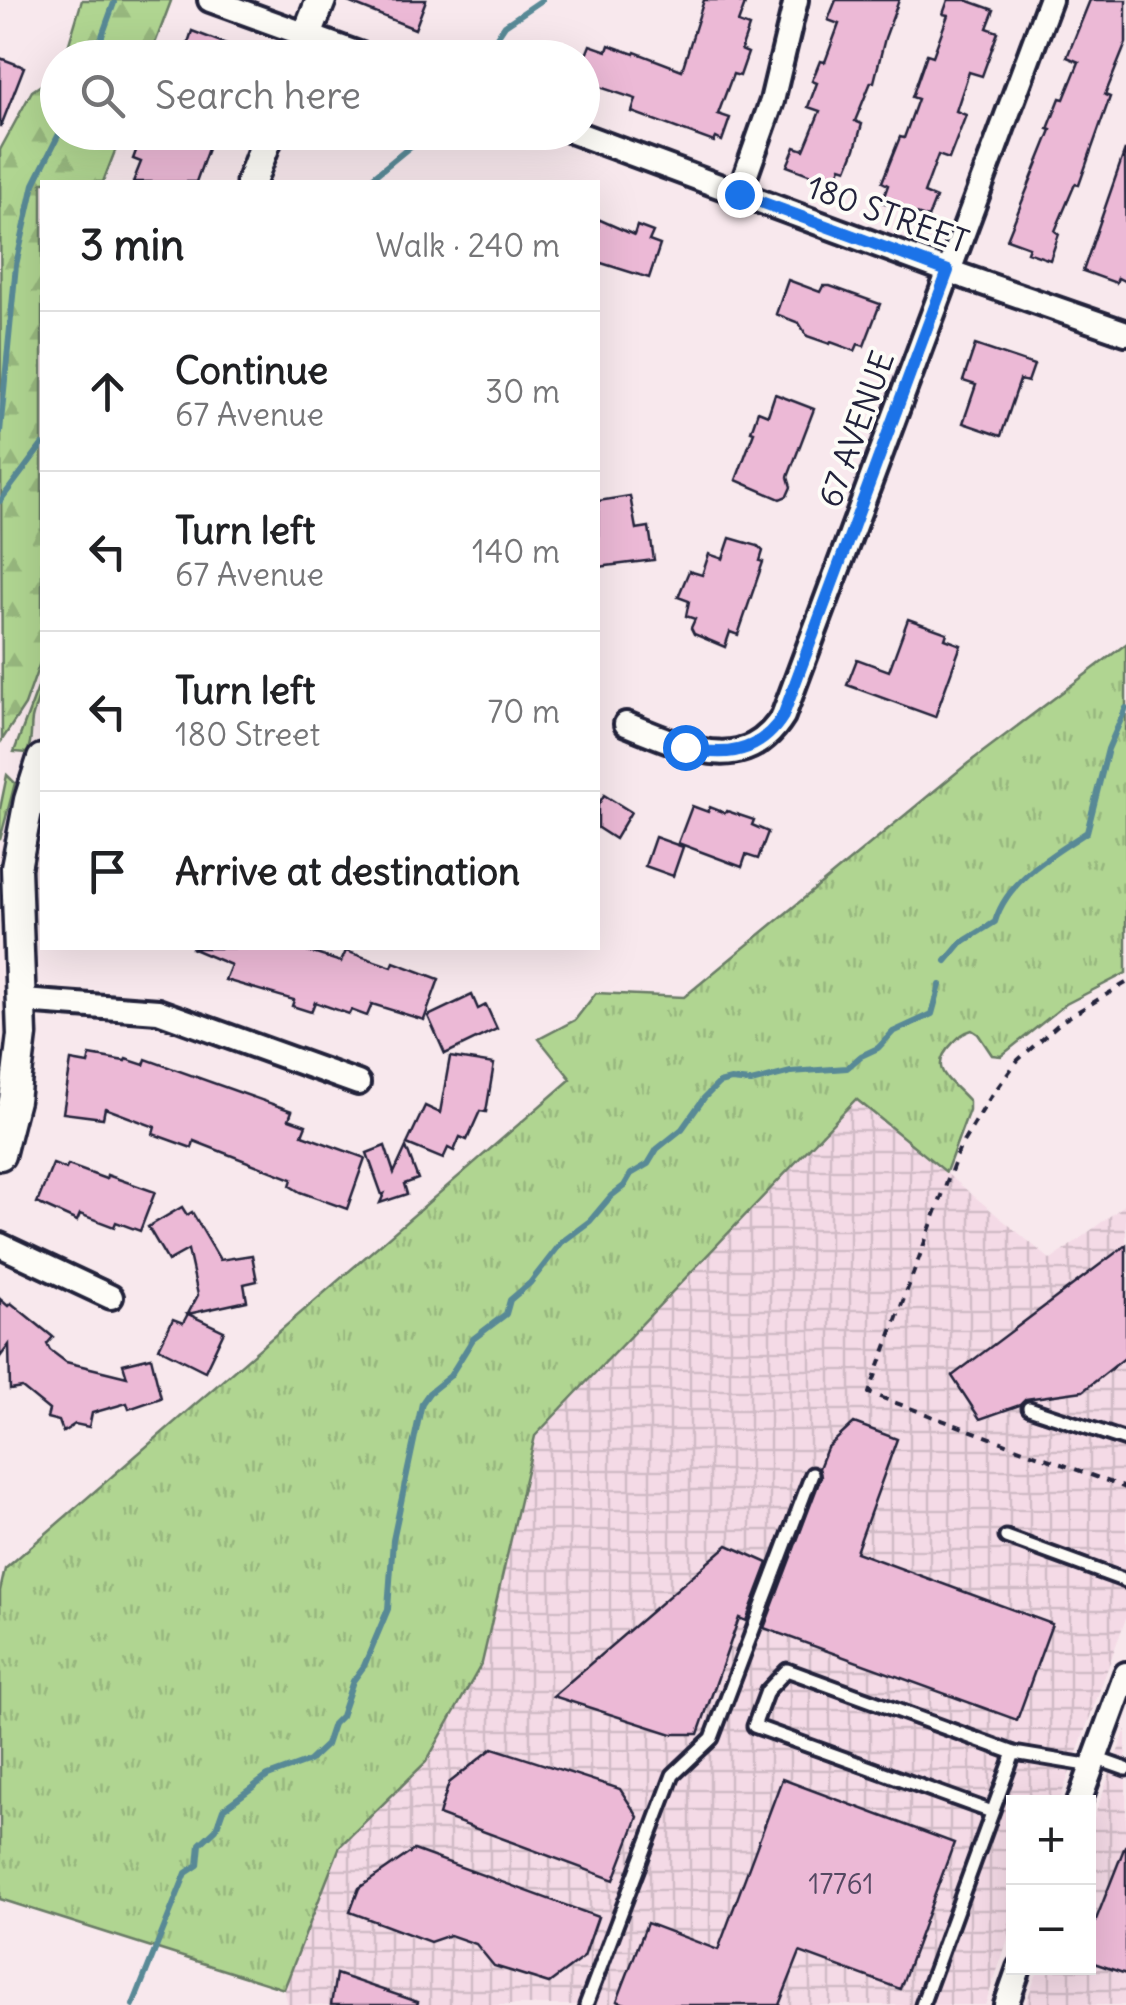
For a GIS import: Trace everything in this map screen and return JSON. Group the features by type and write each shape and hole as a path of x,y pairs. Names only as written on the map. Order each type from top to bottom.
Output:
{"street":[{"path":"210,0 291,40"},
{"path":"305,40 321,0"},
{"path":"739,194 772,101 796,0"},
{"name":"67 AVENUE","path":"626,724 685,747 725,754 758,744 774,731 791,699 1050,0"},
{"name":"180 STREET","path":"600,142 1126,333"},
{"path":"252,180 263,150"},
{"path":"0,1156 20,1067 22,1001 16,868 25,816 40,766"},
{"path":"22,1001 158,1012 358,1083"},
{"path":"0,1245 110,1297"},
{"path":"1082,1795 1126,1674"},
{"path":"1006,2005 1017,1975"}],"lane":[{"path":"1030,1408 1126,1439"},
{"path":"586,2005 673,1775 712,1738 812,1474"},
{"path":"1006,1537 1126,1582"},
{"path":"992,1812 754,1726 767,1691 787,1670 1014,1753 1094,1762 1126,1770"},
{"path":"922,2005 1014,1753"}],"path":[{"path":"1126,983 1062,1020 1018,1060 990,1098 960,1147 869,1394 1126,1488"}],"shaded area":[{"path":"857,1099 1051,1260 1126,1204 1126,1618 1062,1795 1006,1795 1006,1946 985,2005 288,2005 284,1989 340,1846 426,1762 482,1663 535,1436"},
{"path":"1126,1729 1126,2005 1025,2005 1036,1975 1096,1975 1096,1812"}],"green space":[{"path":"82,0 171,1 156,40 70,40"},
{"path":"40,86 40,150 115,150 104,180 40,180 40,663 25,705 2,740 0,150 32,91"},
{"path":"1126,644 1126,973 1066,1004 1001,1056 992,1055 972,1030 952,1044 941,1068 969,1101 969,1110 946,1172 856,1099 535,1436 482,1663 426,1762 340,1846 284,1989 0,1899 0,1591 5,1569 571,1079 539,1039 575,1020 596,993 684,997 967,764"},
{"path":"40,682 27,753 14,752"},
{"path":"7,775 15,783 0,840 0,809"}],"building":[{"path":"343,0 426,0 415,29"},
{"path":"704,0 745,4 738,23 749,27 741,50 748,53 740,76 733,74 718,114 730,118 722,141 716,138 714,142 632,112 636,99 600,87 600,49 607,51 609,45 682,70"},
{"path":"836,0 899,0 874,82 855,121 862,124 855,149 847,169 841,167 835,184 787,166 795,147 804,150 820,111 808,107 817,83 812,81 820,61 825,62 839,24 828,20"},
{"path":"948,0 966,0 994,10 987,28 998,32 982,76 969,72 956,111 966,115 949,159 938,155 924,193 936,198 928,218 882,202 888,185 882,182 900,137 904,138 918,99 912,97 927,54 933,56 948,15 943,14"},
{"path":"1090,0 1126,0 1126,43 1105,95 1110,97 1079,185 1075,184 1055,231 1059,234 1050,260 1007,239 1060,98 1064,99 1079,62 1067,57"},
{"path":"192,31 216,40 189,40"},
{"path":"0,58 24,67 1,126 0,126"},
{"path":"136,150 208,150 197,180 134,180 141,162 133,159"},
{"path":"1125,150 1126,282 1118,278 1116,283 1083,271"},
{"path":"600,220 634,235 637,226 653,232 649,241 660,245 649,278 600,263"},
{"path":"788,280 820,292 823,286 830,286 880,304 864,346 858,344 855,351 807,336 799,323 776,314"},
{"path":"975,345 1034,365 1028,382 1020,380 1001,436 963,423 976,385 963,381"},
{"path":"775,394 814,409 788,477 791,487 787,496 780,499 736,480 758,411 768,415"},
{"path":"630,496 636,529 649,527 654,560 600,567 600,501"},
{"path":"730,538 758,546 763,551 763,562 738,635 730,632 725,647 694,634 691,628 695,619 686,616 689,601 678,597 689,571 702,575 709,554 723,559"},
{"path":"908,619 947,633 945,639 961,645 935,717 847,685 857,659 889,671"},
{"path":"604,795 631,812 615,839 600,829 600,802"},
{"path":"692,806 754,820 752,825 768,832 758,859 746,855 742,867 678,843"},
{"path":"655,837 683,847 673,876 645,866"},
{"path":"196,950 303,950 341,962 346,951 392,967 394,962 439,979 424,1020 372,1004 367,1016 315,1002 311,1012 292,1006 294,1000 225,980 231,965"},
{"path":"472,995 478,1009 486,1005 497,1029 445,1054 428,1016"},
{"path":"90,1055 144,1065 146,1059 292,1111 289,1119 306,1125 302,1135 365,1158 347,1209 300,1192 290,1186 292,1179 194,1141 192,1148 153,1134 155,1127 105,1108 103,1118 63,1113 71,1061 88,1064"},
{"path":"450,1057 494,1064 486,1112 480,1111 467,1140 460,1137 454,1151 448,1148 443,1159 407,1144 425,1106 440,1113"},
{"path":"385,1146 394,1173 406,1147 418,1179 404,1184 407,1194 380,1203 384,1194 367,1153"},
{"path":"53,1164 66,1169 68,1165 106,1179 107,1175 155,1192 140,1231 116,1222 114,1227 80,1214 77,1221 37,1203"},
{"path":"182,1207 187,1215 192,1212 220,1260 252,1255 257,1281 244,1284 247,1301 188,1314 224,1331 205,1371 159,1348 173,1319 183,1323 198,1295 188,1250 168,1261 148,1227"},
{"path":"1126,1245 1126,1357 1083,1391 1026,1399 1020,1405 980,1419 952,1376"},
{"path":"0,1299 8,1306 11,1303 53,1337 47,1344 50,1350 66,1362 127,1377 123,1364 151,1357 161,1398 129,1409 127,1403 92,1413 89,1427 75,1424 63,1432 59,1421 47,1418 49,1410 22,1388 10,1390 9,1345 0,1357"},
{"path":"854,1423 897,1439 856,1552 1052,1624 1017,1720 764,1628 821,1477 819,1468 827,1448"},
{"path":"728,1545 768,1563 746,1621 739,1618 698,1734 672,1734 553,1696"},
{"path":"493,1748 620,1789 638,1817 614,1880 439,1815 449,1783"},
{"path":"782,1779 954,1843 900,1989 800,1952 779,2005 628,2005 617,2001 647,1923 718,1950"},
{"path":"1126,1846 1126,1974 1096,1964 1096,1920"},
{"path":"414,1850 598,1917 584,1957 549,1983 494,1966 476,1944 450,1935 430,1942 350,1912 359,1888"},
{"path":"336,1974 418,2002 417,2005 331,2005"}],"waterway":[{"path":"495,40 505,25 542,0"},
{"path":"101,40 114,3"},
{"path":"0,432 16,265 34,184 51,150"},
{"path":"369,180 406,150"},
{"path":"0,501 40,448"},
{"path":"946,961 961,943 995,922 1010,893 1032,870 1087,832 1108,749 1126,708"},
{"path":"133,2005 186,1873 198,1865 200,1844 216,1829 223,1809 268,1776 309,1761 326,1745 333,1724 341,1716 353,1681 364,1666 388,1609 393,1540 422,1403 429,1393 450,1376 473,1339 506,1314 510,1300 530,1283 562,1242 590,1221 631,1174 648,1164 657,1149 682,1129 719,1083 847,1068 878,1048 893,1032 932,1014 940,985"}],"route":[{"path":"685,747 725,754 739,751 758,744 774,731 783,716 948,271 739,194"}]}
